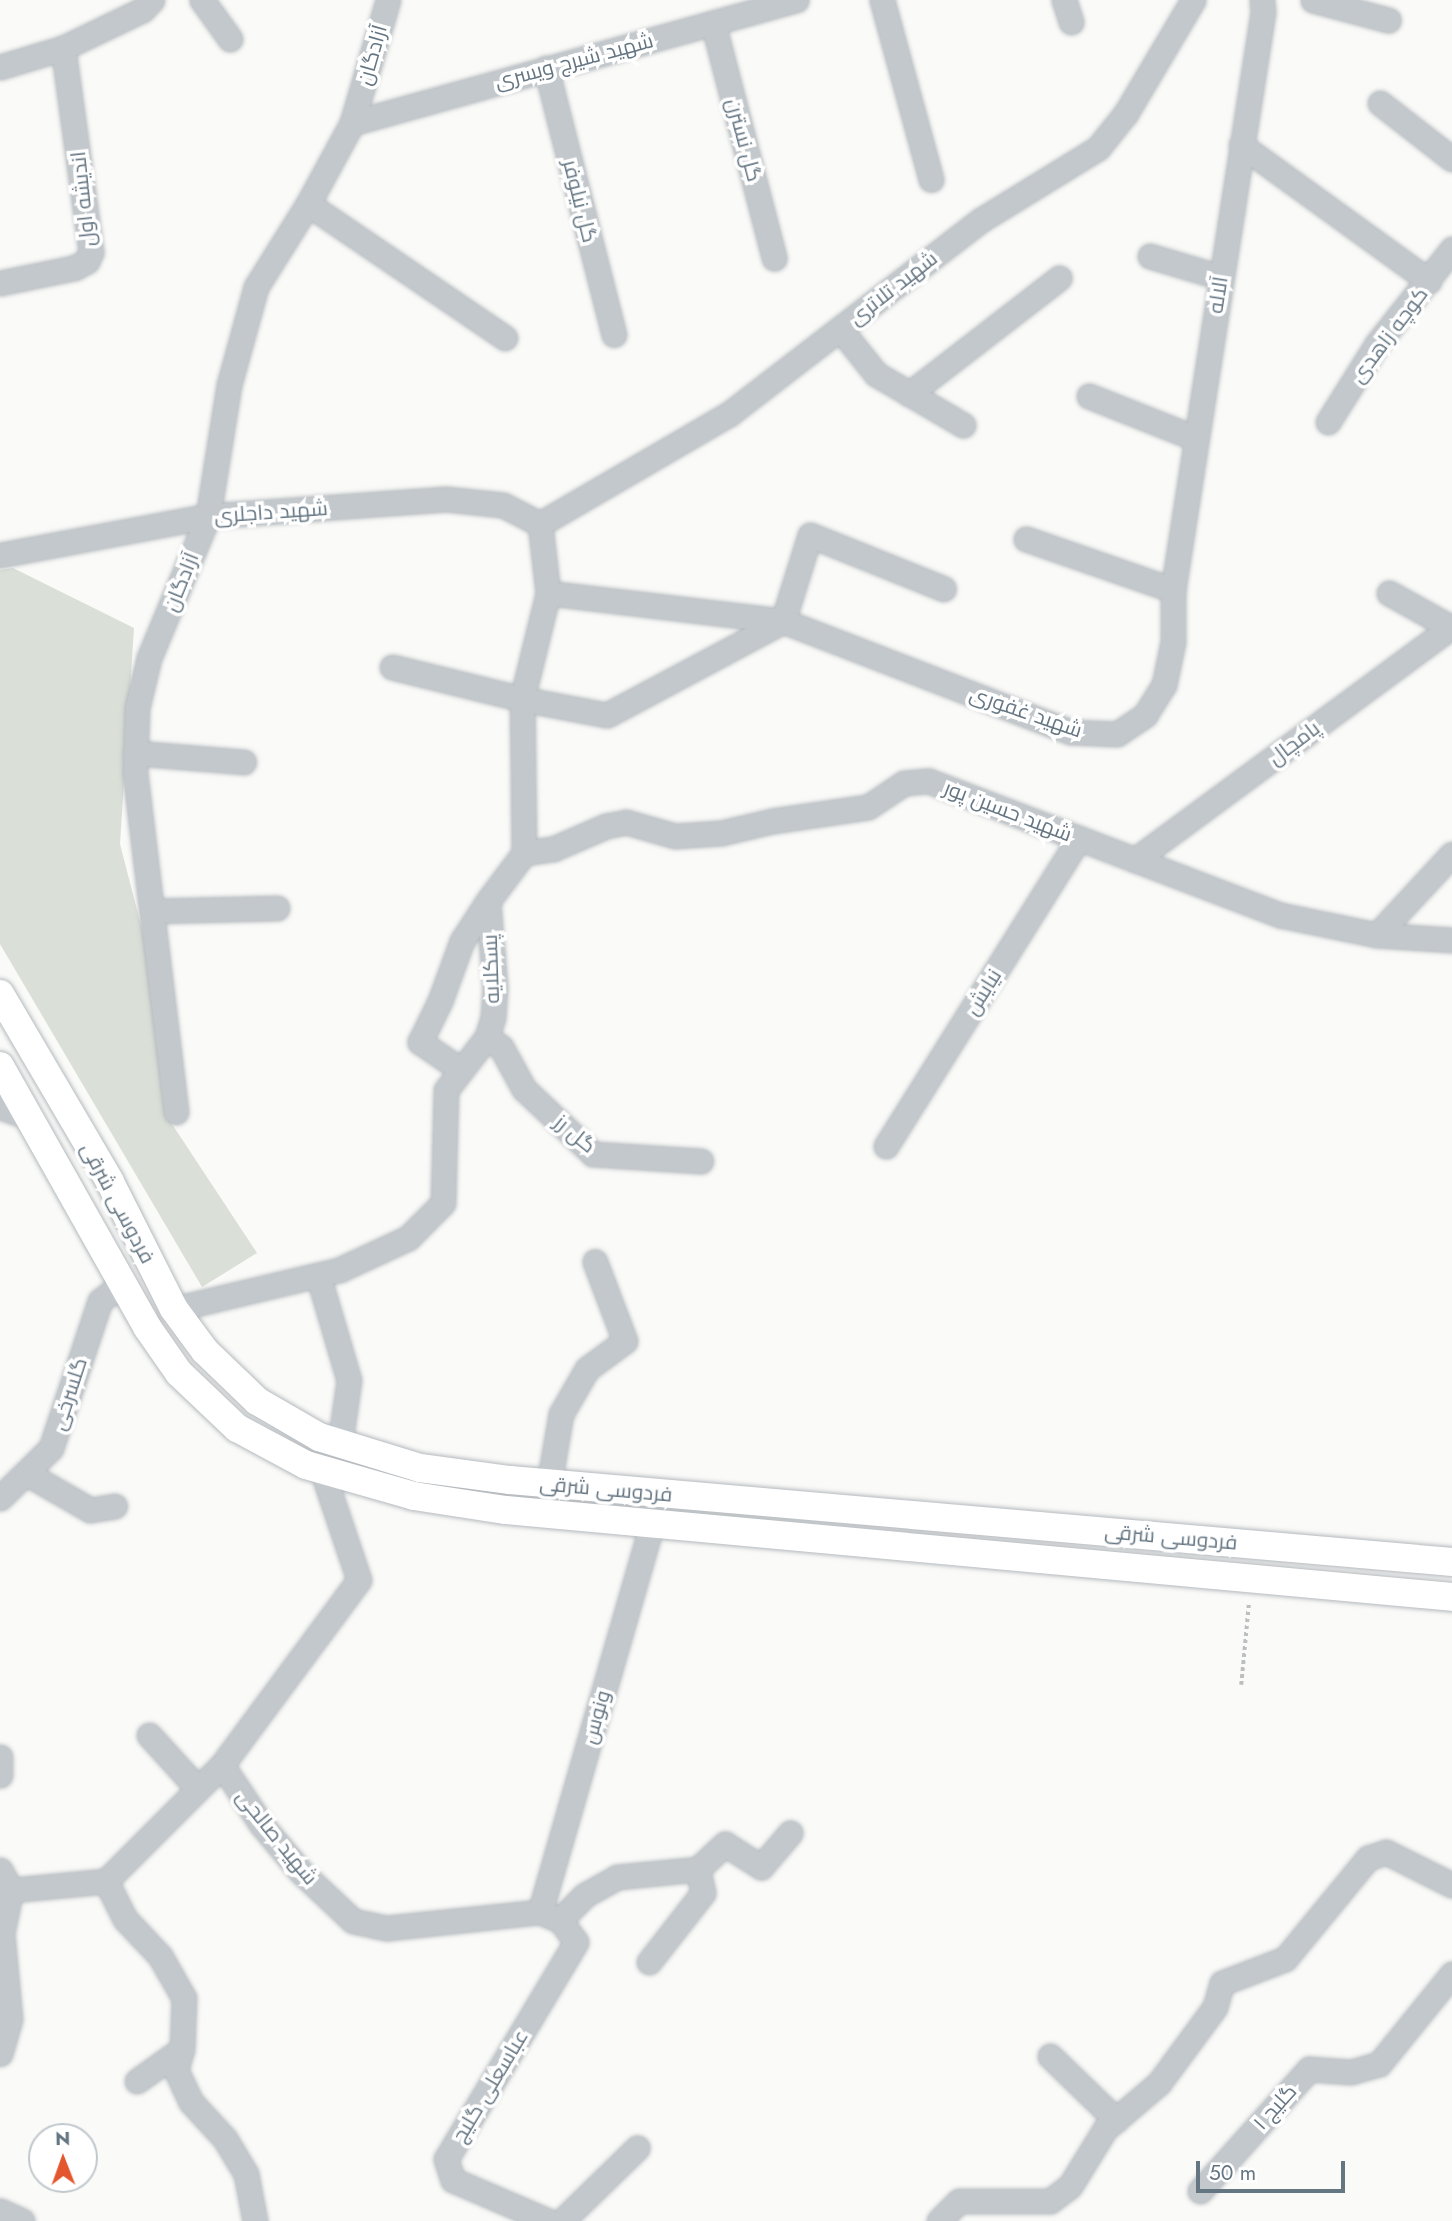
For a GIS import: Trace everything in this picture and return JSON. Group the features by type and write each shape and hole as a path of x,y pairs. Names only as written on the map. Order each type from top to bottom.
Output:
{"main road":[{"name":"فردوسی شرقی","path":"0,994 109,1180 174,1309 205,1351 257,1401 319,1437 420,1468 549,1484 1452,1562"},
{"name":"فردوسی شرقی","path":"0,1066 147,1327 179,1373 237,1428 306,1465 414,1496 506,1510 1452,1597"}],"street":[{"path":"0,67 63,48 142,10 152,0"},
{"path":"202,0 230,39"},
{"name":"آزادگان","path":"176,1112 135,753 137,708 149,658 208,516 229,385 256,287 308,204 352,123 388,0"},
{"name":"شهید شیرج ویسری","path":"352,123 796,0"},
{"path":"882,0 931,178"},
{"name":"شهید تلاتری","path":"540,524 729,414 981,220 1098,148 1126,113 1192,0"},
{"name":"آلاله","path":"1173,590 1263,12 1262,0"},
{"path":"1313,0 1388,20"},
{"name":"گل نسترن","path":"713,23 774,258"},
{"name":"اندیشه اول","path":"0,283 74,268 87,261 91,252 63,48"},
{"name":"گل نیلوفر","path":"546,68 614,334"},
{"path":"1380,103 1452,159"},
{"path":"1241,145 1429,281"},
{"path":"308,204 505,338"},
{"name":"کوچه زاهدی","path":"1328,422 1377,344 1452,250"},
{"path":"1150,256 1220,277"},
{"path":"909,394 1059,278"},
{"path":"840,329 876,374 963,425"},
{"path":"1089,396 1195,438"},
{"name":"شهید داجلری","path":"0,555 208,516 446,499 503,505 540,524"},
{"path":"461,1070 420,1042 440,1001 462,941 524,853 522,699 548,593 540,524"},
{"path":"392,667 522,699 607,715 783,621 810,535 944,589"},
{"path":"1026,539 1173,590"},
{"name":"شهید غفوری","path":"548,593 783,621 1071,732 1117,734 1145,715 1164,685 1173,642 1173,590"},
{"path":"1389,593 1451,627"},
{"name":"پامچال","path":"1135,860 1451,627"},
{"path":"135,753 244,762"},
{"name":"شهید حسین پور","path":"524,853 553,849 606,826 626,822 675,836 721,834 772,821 868,807 904,783 929,781 1280,915 1377,935 1452,940"},
{"name":"نیایش","path":"886,1146 1079,838"},
{"path":"1377,935 1452,853"},
{"name":"پسکلایه","path":"174,1309 339,1270 408,1238 443,1203 446,1090 487,1037 493,1017 495,989 488,901"},
{"path":"152,911 277,908"},
{"name":"گل رز","path":"487,1037 501,1048 524,1089 593,1154 701,1161"},
{"path":"0,1107 29,1117"},
{"path":"549,1484 561,1414 587,1369 625,1341 596,1262"},
{"path":"318,1275 349,1380 340,1443"},
{"name":"گلسرخی","path":"0,1497 51,1448 100,1301 123,1283"},
{"path":"0,2054 9,2019 1,1934 6,1880 106,1881 222,1765 359,1580 322,1470"},
{"path":"26,1473 90,1510 115,1506"},
{"name":"ونوس","path":"550,1916 652,1523"},
{"path":"149,1735 197,1788"},
{"path":"0,1757 0,1774"},
{"name":"شهید صالحی","path":"222,1765 261,1824 301,1872 352,1921 387,1928 550,1916"},
{"path":"550,1916 617,1877 698,1869 725,1844 761,1867 790,1833"},
{"path":"940,2221 959,2201 1050,2201 1070,2186 1105,2129 1159,2083 1215,2007 1222,1983 1285,1959 1368,1858 1386,1852 1452,1885"},
{"path":"649,1962 703,1894 698,1869"},
{"path":"106,1881 125,1919 160,1956 184,1998 182,2049 176,2070 191,2102 225,2139 246,2174 255,2221"},
{"name":"عباسعلی گلیج","path":"548,2221 453,2180 446,2159 576,1942 550,1916"},
{"name":"گلیج ۱","path":"1200,2191 1309,2070 1352,2072 1379,2064 1452,1974"},
{"path":"137,2081 182,2049"},
{"path":"1050,2056 1116,2120"},
{"path":"562,2221 637,2148"},
{"path":"0,2211 22,2221"}],"path":[{"path":"1241,1685 1251,1578"}],"shaded area":[{"path":"13,568 134,628 120,844 144,937 168,1118 257,1253 202,1287 0,944 0,570"}]}
